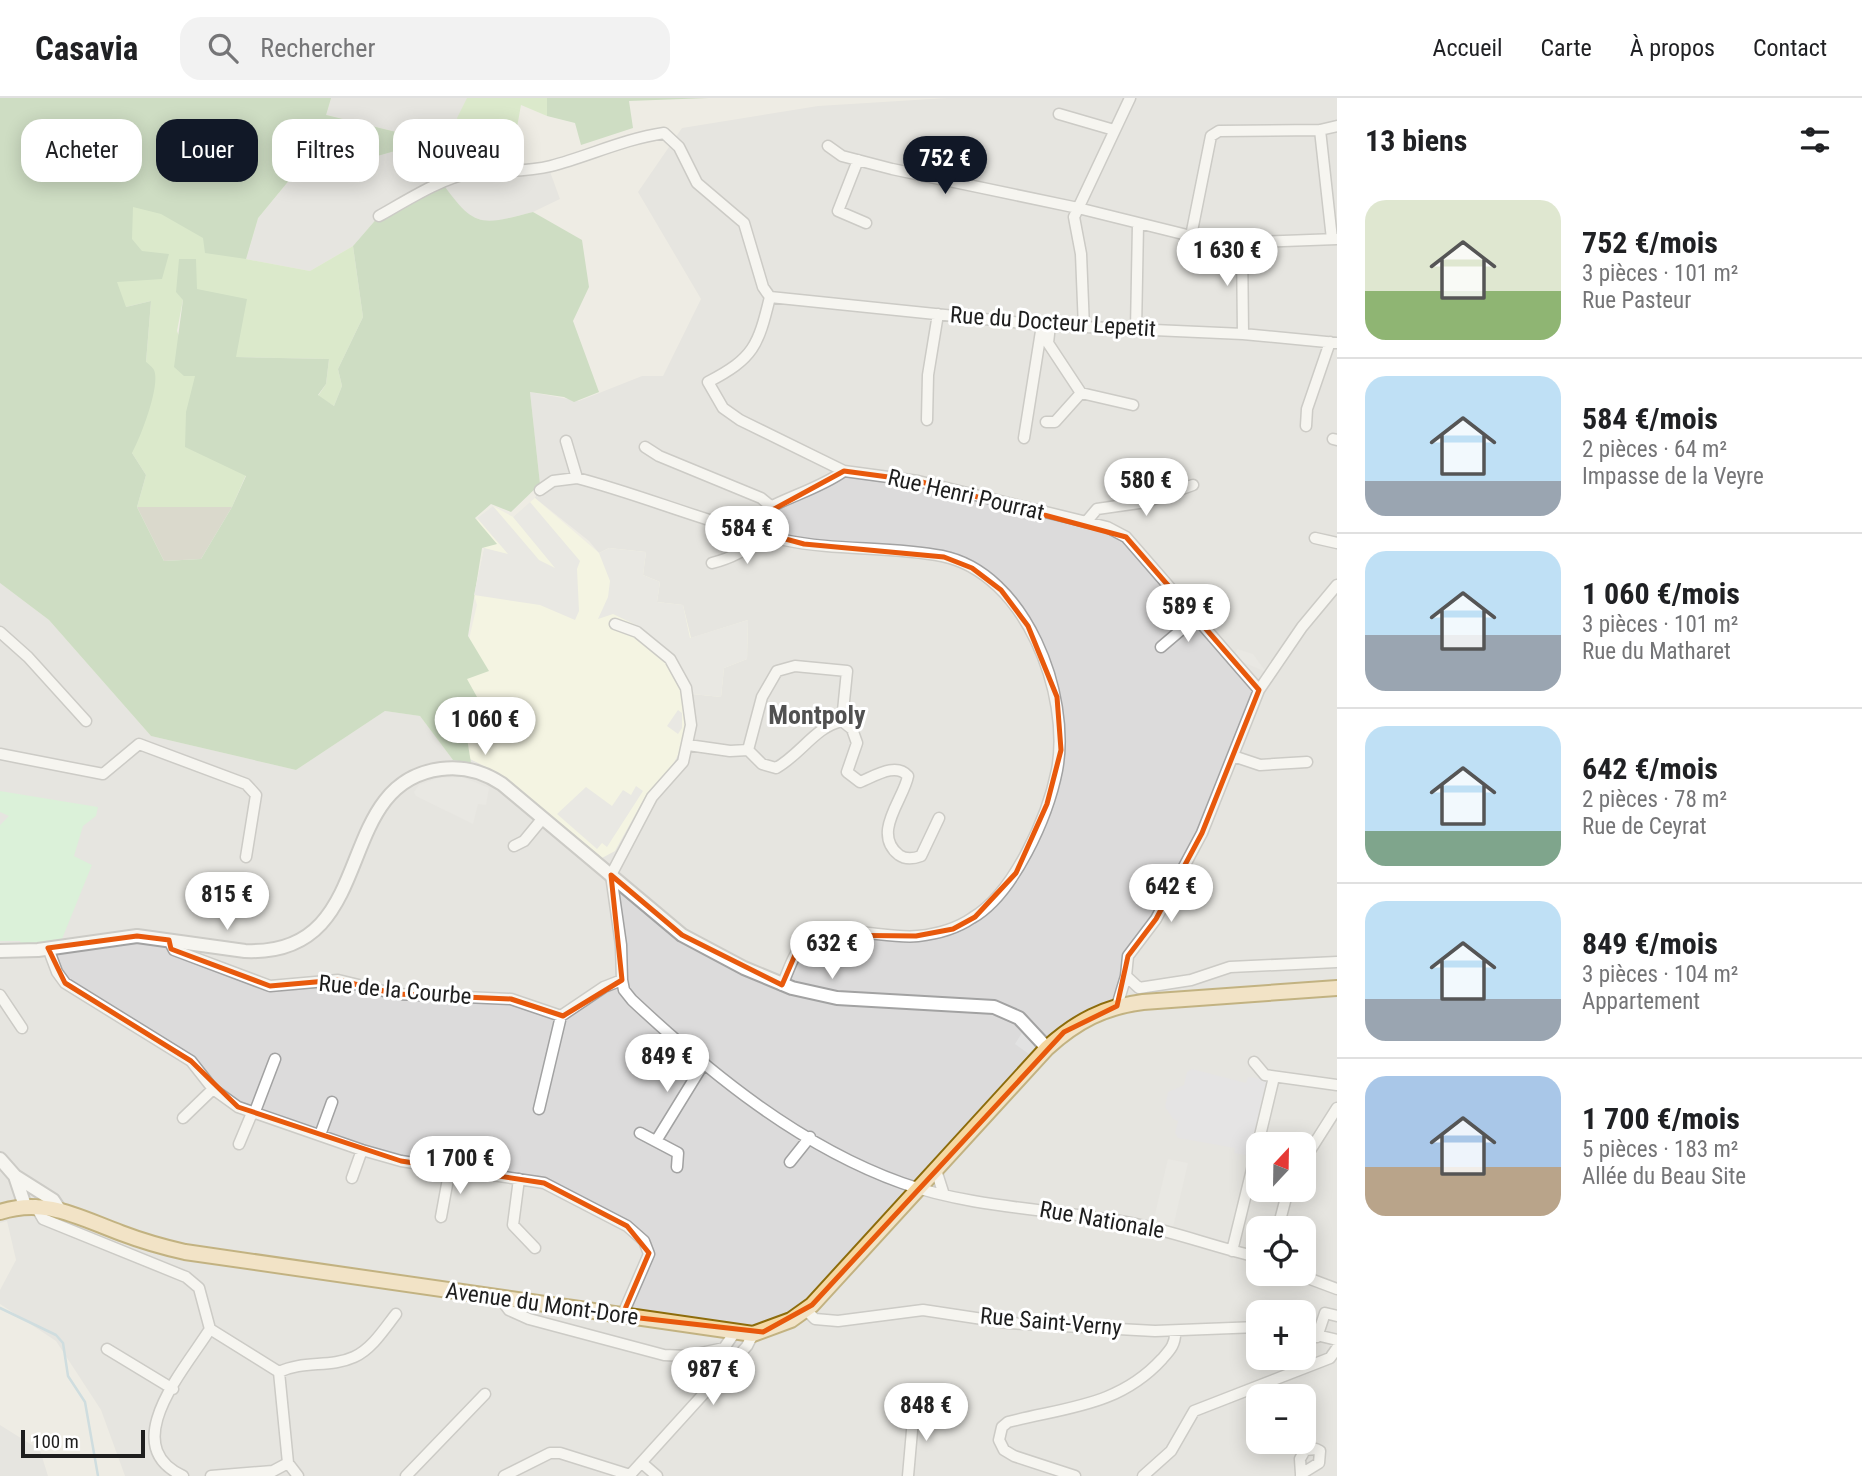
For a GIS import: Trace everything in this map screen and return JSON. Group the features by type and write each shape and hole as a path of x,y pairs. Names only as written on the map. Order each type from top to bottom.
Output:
{"main road":[{"name":"Avenue du Mont-Dore","path":"0,1212 25,1206 59,1209 140,1240 185,1252 752,1334 772,1329 806,1310 1047,1048 1086,1017 1141,995 1337,988"}],"street":[{"path":"1084,328 1082,254 1074,217 1130,98"},
{"path":"1059,114 1114,130"},
{"path":"1191,236 1211,136 1219,131 1320,130 1337,126"},
{"path":"828,146 842,156 858,160 1078,208 1191,236 1242,243 1334,239 1320,130"},
{"path":"379,216 412,197 468,173 519,172 548,166 637,137 664,133 679,147 697,183 744,223 750,235 763,287 770,297"},
{"path":"858,160 838,211 866,223"},
{"path":"1136,330 1138,224"},
{"path":"1242,243 1243,334"},
{"name":"Rue du Docteur Lepetit","path":"770,297 1046,325 1243,334 1333,343"},
{"name":"Rue Henri Pourrat","path":"770,297 749,356 733,369 708,382 723,408 740,420 844,471 918,481 1086,522 1126,537 1259,690"},
{"path":"927,420 928,375 938,314"},
{"path":"1046,325 1048,343 1081,393 1133,405"},
{"path":"1024,438 1046,325"},
{"path":"1306,426 1307,409 1333,343"},
{"path":"1046,422 1055,422 1081,393"},
{"path":"566,441 577,478"},
{"path":"645,447 659,456 761,498 772,507"},
{"path":"741,527 751,517 828,482 844,471"},
{"path":"540,490 553,481 577,478 763,535 804,544 944,557 972,568 1001,590 1028,626 1049,671 1061,723 1061,750 1046,804 1016,873 992,903 953,929 916,936 833,931 818,935 806,942 795,955 782,985"},
{"path":"1086,522 1097,509 1146,502 1192,485"},
{"path":"712,563 726,560 754,545 763,535"},
{"path":"1315,538 1337,543"},
{"path":"1117,1006 1126,976 1128,956 1156,919 1202,833 1259,690 1295,637 1337,585"},
{"path":"1161,647 1195,618"},
{"path":"539,1109 561,1016 604,987 622,980 611,875 645,808 683,762 688,745 690,709 686,688 677,670 670,659 637,632 615,624"},
{"path":"0,632 28,657 86,721"},
{"path":"747,750 762,697 777,671 795,666 847,671 842,721"},
{"path":"688,745 730,751 747,750 762,764 776,768 790,760 829,724 842,721"},
{"path":"842,721 852,729 857,743 847,765 846,772 852,778 860,782 894,769 903,770 908,776 890,814 891,844 898,854 909,859 920,856 939,818"},
{"path":"0,754 103,774 139,744 246,784 254,791 256,801 245,847 246,858"},
{"path":"1233,757 1260,765 1307,762"},
{"path":"0,951 48,948 123,937 260,952 302,939 322,924 338,904 382,804 402,784 428,771 456,768 485,775 502,784 682,935 782,985 851,1000 995,1007 1018,1018 1047,1048"},
{"path":"514,846 524,841 543,818"},
{"name":"Rue de la Courbe","path":"169,940 174,950 270,986 338,980 396,994 511,999 561,1016"},
{"path":"48,948 65,984 191,1061 213,1089 227,1100 253,1113 401,1161 556,1188 627,1226 644,1241 649,1254 622,1316"},
{"path":"1126,976 1141,995 1230,967 1337,962"},
{"name":"Rue Nationale","path":"622,980 624,990 632,1000 704,1063 776,1119 890,1178 944,1195 1127,1222 1246,1254"},
{"path":"0,995 22,1028"},
{"path":"239,1144 275,1059"},
{"path":"1254,1062 1259,1070 1274,1077 1337,1085"},
{"path":"656,1141 704,1063"},
{"path":"1261,1132 1274,1077"},
{"path":"183,1118 213,1089"},
{"path":"320,1135 331,1102"},
{"path":"1316,1144 1334,1120 1337,1108"},
{"path":"640,1132 678,1153 677,1167"},
{"path":"790,1162 810,1137"},
{"path":"352,1178 362,1150"},
{"path":"0,1159 22,1183 53,1199 59,1209"},
{"path":"441,1217 450,1168"},
{"path":"936,1170 944,1195"},
{"path":"519,1180 513,1225 535,1248"},
{"path":"22,1183 15,1192 25,1206 43,1219 186,1277 199,1288 210,1329 279,1372"},
{"path":"22,1183 25,1206"},
{"path":"1232,1251 1246,1194"},
{"path":"1316,1281 1337,1289"},
{"path":"500,1298 509,1310 528,1319 664,1355 687,1356 723,1348 735,1332"},
{"name":"Rue Saint-Verny","path":"806,1310 815,1319 838,1321 923,1310 1009,1323 1175,1331 1246,1328"},
{"path":"1337,1316 1325,1313 1317,1336 1337,1340"},
{"path":"279,1372 294,1364 355,1357 375,1340 396,1314"},
{"path":"183,1476 163,1463 153,1441 158,1416 210,1329"},
{"path":"1075,1476 1008,1453 999,1440 1002,1427 1008,1422 1125,1391 1142,1379 1173,1347 1175,1331"},
{"path":"504,1476 550,1453 560,1453 629,1476 747,1346 752,1334"},
{"path":"107,1349 173,1389"},
{"path":"1143,1476 1171,1451 1194,1411 1336,1354"},
{"path":"279,1372 288,1463 298,1476"},
{"path":"406,1476 485,1394"},
{"path":"908,1476 914,1408"},
{"path":"211,1476 273,1471 288,1463"},
{"path":"642,1463 657,1476"}],"highlighted area":[{"path":"844,471 918,481 1126,537 1259,690 1202,833 1156,919 1128,956 1117,1006 1064,1032 812,1305 763,1332 622,1316 649,1253 627,1226 544,1183 401,1161 238,1107 191,1061 65,983 48,948 137,936 169,940 171,949 270,986 338,980 396,994 511,999 563,1016 622,980 611,875 682,935 782,985 795,955 818,935 916,936 953,929 975,917 1016,873 1047,804 1061,750 1057,697 1028,626 1001,590 972,568 944,557 804,544 741,527"}],"shaded area":[{"path":"331,98 468,98 466,119 393,119 393,131 379,128 379,119 342,119 326,115"},
{"path":"947,98 1337,98 1337,1476 125,1476 101,1410 56,1341 0,1304 0,1290 16,1260 7,1221 0,1223 0,583 49,620 151,736 296,770 385,711 420,716 453,760 470,759 499,773 602,858 646,795 669,772 684,699 692,694 690,638 657,602 643,575 599,553 589,541 535,498 540,484 530,392 579,401 642,376 663,376 701,299 638,192 682,128 818,106"},
{"path":"393,140 393,182 524,182 524,168 548,166 560,199 533,212 489,223 463,213 379,216 353,246 310,271 246,259 258,218 288,182 379,182 379,154"},
{"path":"535,498 599,553 609,548 646,552 643,575 660,582 657,602 683,605 691,638 748,620 747,659 724,668 721,697 692,694 684,699 685,740 677,757 669,772 646,795 615,851 602,858 499,773 470,759 453,708 477,605 474,595 484,548 477,518 493,506 513,517"},
{"path":"530,502 580,561 577,569 579,611 575,620 540,605 474,595 484,548 508,554 477,518 493,506 539,560 555,568 513,517"},
{"path":"137,507 232,507 201,559 164,561"},
{"path":"609,548 646,552 643,575 660,582 657,602 683,605 690,638 748,620 747,659 724,668 721,697 692,694 681,666 667,649 636,625 613,614 598,619 608,597 610,581 599,553"},
{"path":"1237,649 1253,654 1266,672 1245,663 1241,666 1234,658"},
{"path":"678,710 682,713 682,728 678,734 667,726"},
{"path":"462,777 489,788 486,805 478,804 473,824 416,796 414,792 419,785 438,778"},
{"path":"636,786 643,791 607,847 602,843 597,849 557,814 586,787 612,806 623,790 631,795"},
{"path":"1023,1031 1033,1040 1035,1047 1029,1054 1015,1044"},
{"path":"1192,1069 1246,1083 1248,1077 1273,1080 1261,1132 1246,1132 1246,1155 1234,1153 1235,1148 1178,1138 1175,1133 1178,1121 1173,1119 1165,1107 1168,1092 1184,1085 1187,1072"},
{"path":"1168,1159 1188,1163 1173,1227 1153,1223"},
{"path":"0,1425 40,1450 48,1476 0,1476"}],"green space":[{"path":"0,98 331,98 326,115 342,119 272,119 272,182 288,182 258,218 246,259 310,271 353,246 363,317 338,369 342,386 334,406 318,396 326,384 329,359 236,357 183,300 177,331 195,375 246,475 232,507 137,507 146,475 132,453 31,182 142,182 142,119 21,119 21,154","holes":["151,301 146,362 126,307"]},
{"path":"0,98 331,98 326,115 342,119 272,119 272,182 288,182 258,218 246,259 205,253 203,238 161,214 133,207 132,239 142,251 169,254 162,279 117,282 126,307 151,301 146,362 154,370 155,387 144,425 132,453 146,475 137,507 164,561 201,559 232,507 246,476 185,447 186,412 195,376 184,376 174,367 183,300 176,292 179,259 196,259 197,289 247,299 236,357 329,359 326,384 318,395 334,406 342,386 338,369 363,317 353,246 379,216 443,184 463,209 481,220 491,221 533,212 582,240 589,287 573,321 599,392 574,402 564,397 530,392 540,484 511,512 491,504 475,518 497,544 482,548 468,636 489,671 467,679 477,697 465,726 471,763 453,760 420,716 385,711 296,770 151,736 49,620 0,583"},
{"path":"467,98 547,98 547,116 521,105 518,119 457,118"},
{"path":"547,98 709,98 629,101 633,128 581,145 575,123 547,116"},
{"path":"379,128 393,131 393,151 379,155"},
{"path":"379,128 393,131 393,151 379,155"},
{"path":"0,791 98,807 96,816 83,826 74,856 92,865 62,939 21,945 20,941 0,941 0,825 9,816 0,812"}],"waterway":[{"path":"0,1308 56,1335 63,1343 68,1376 85,1402 98,1476"}],"district":[{"name":"Montpoly","path":"817,715"}]}
